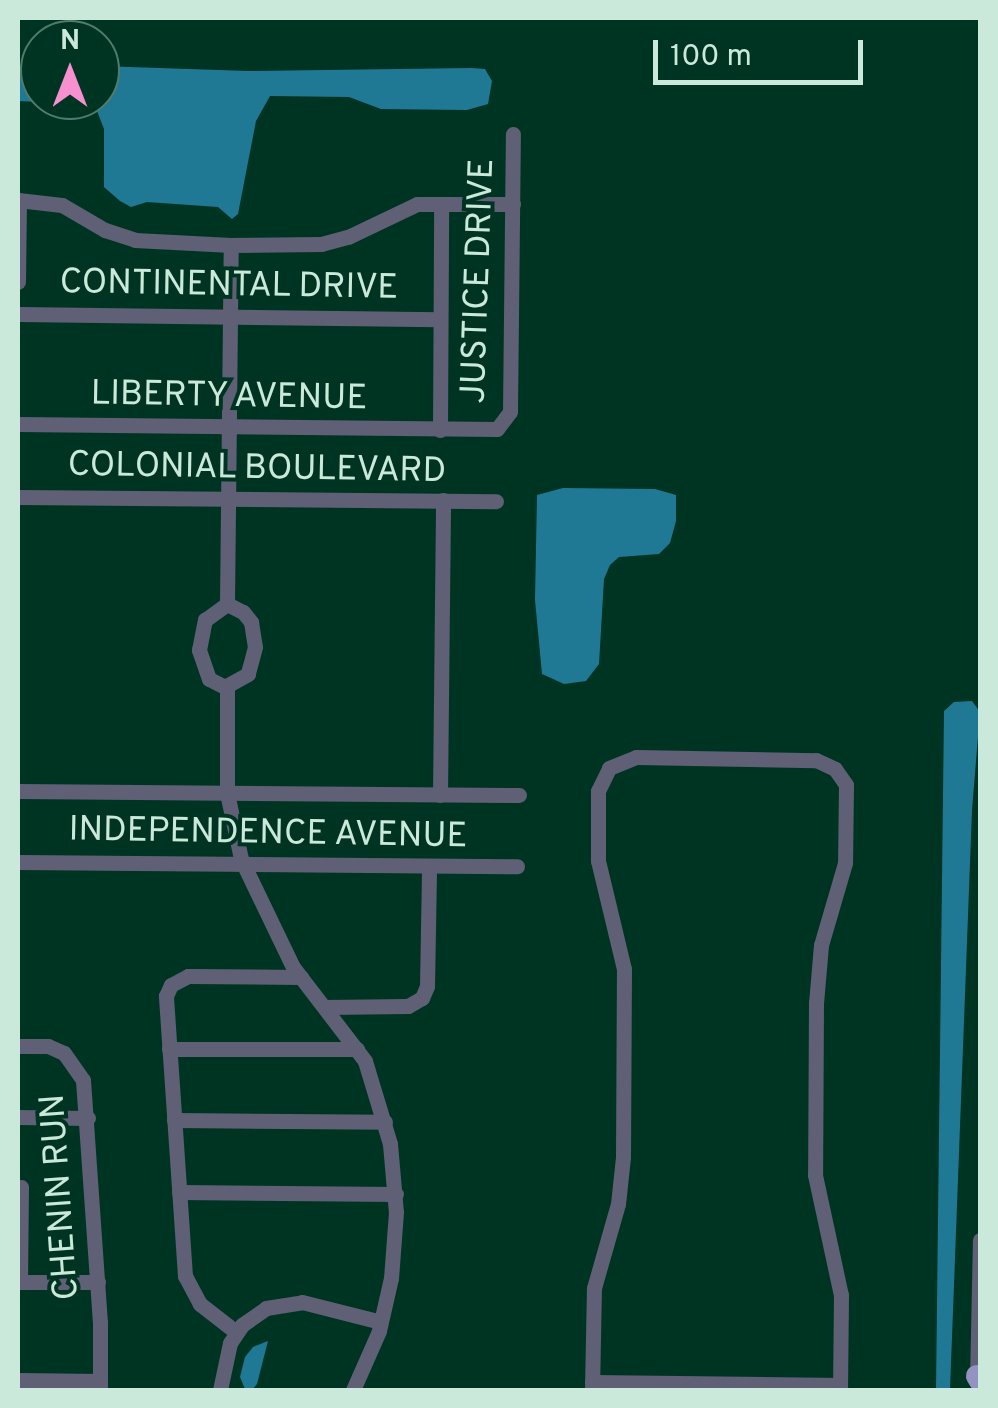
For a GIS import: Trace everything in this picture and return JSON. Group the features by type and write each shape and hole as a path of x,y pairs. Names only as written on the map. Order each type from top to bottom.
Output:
{"street":[{"name":"JUSTICE DRIVE","path":"440,430 494,430 510,415 513,134"},
{"path":"18,282 18,200 57,203 105,230 135,240 231,244 320,244 348,237 405,206 512,204"},
{"path":"440,430 441,204"},
{"path":"228,604 231,244"},
{"name":"CONTINENTAL DRIVE","path":"18,314 440,319"},
{"name":"LIBERTY AVENUE","path":"18,424 440,430"},
{"name":"COLONIAL BOULEVARD","path":"18,497 496,501"},
{"path":"440,795 443,500"},
{"path":"228,604 205,620 199,650 210,679 228,687"},
{"path":"228,604 244,612 251,622 255,647 248,674 228,687"},
{"path":"228,687 226,793 243,864 264,915 301,978 357,1050 372,1079 385,1122 396,1194 395,1250 381,1322 354,1390"},
{"path":"631,758 816,760 837,771 846,789 846,858 818,967 814,1175 841,1295 840,1388 592,1386 594,1288 618,1204 623,1157 624,968 597,852 598,787 609,768 631,758"},
{"path":"18,791 518,796"},
{"name":"INDEPENDENCE AVENUE","path":"18,862 517,866"},
{"path":"324,1006 408,1006 422,998 426,986 428,866"},
{"path":"236,1332 200,1304 187,1285 166,1000 171,984 188,976 301,978"},
{"name":"CHENIN RUN","path":"18,1046 48,1046 71,1058 83,1080 98,1282 100,1386"},
{"path":"169,1049 357,1050"},
{"path":"18,1117 88,1118"},
{"path":"174,1120 385,1122"},
{"path":"20,1187 20,1282 98,1282"},
{"path":"178,1192 396,1194"},
{"path":"978,1383 980,1240"},
{"path":"220,1390 224,1358 236,1332 266,1308 293,1302 381,1322"},
{"path":"18,1380 100,1386"}],"water":[{"path":"20,66 20,101 18,101"},
{"path":"120,67 248,71 471,68 485,69 492,81 488,104 467,110 381,109 349,97 270,96 256,121 238,214 232,219 218,207 147,202 131,207 120,201 104,187 104,129 100,120 120,120"},
{"path":"563,488 655,489 676,495 676,521 670,543 659,554 619,557 610,565 604,579 599,664 586,681 564,684 542,674 535,600 537,495"},
{"path":"972,701 980,712 972,810 950,1390 936,1390 944,711 954,702"},
{"path":"268,1341 257,1384 252,1390 245,1389 240,1377 245,1357 253,1347"}]}
